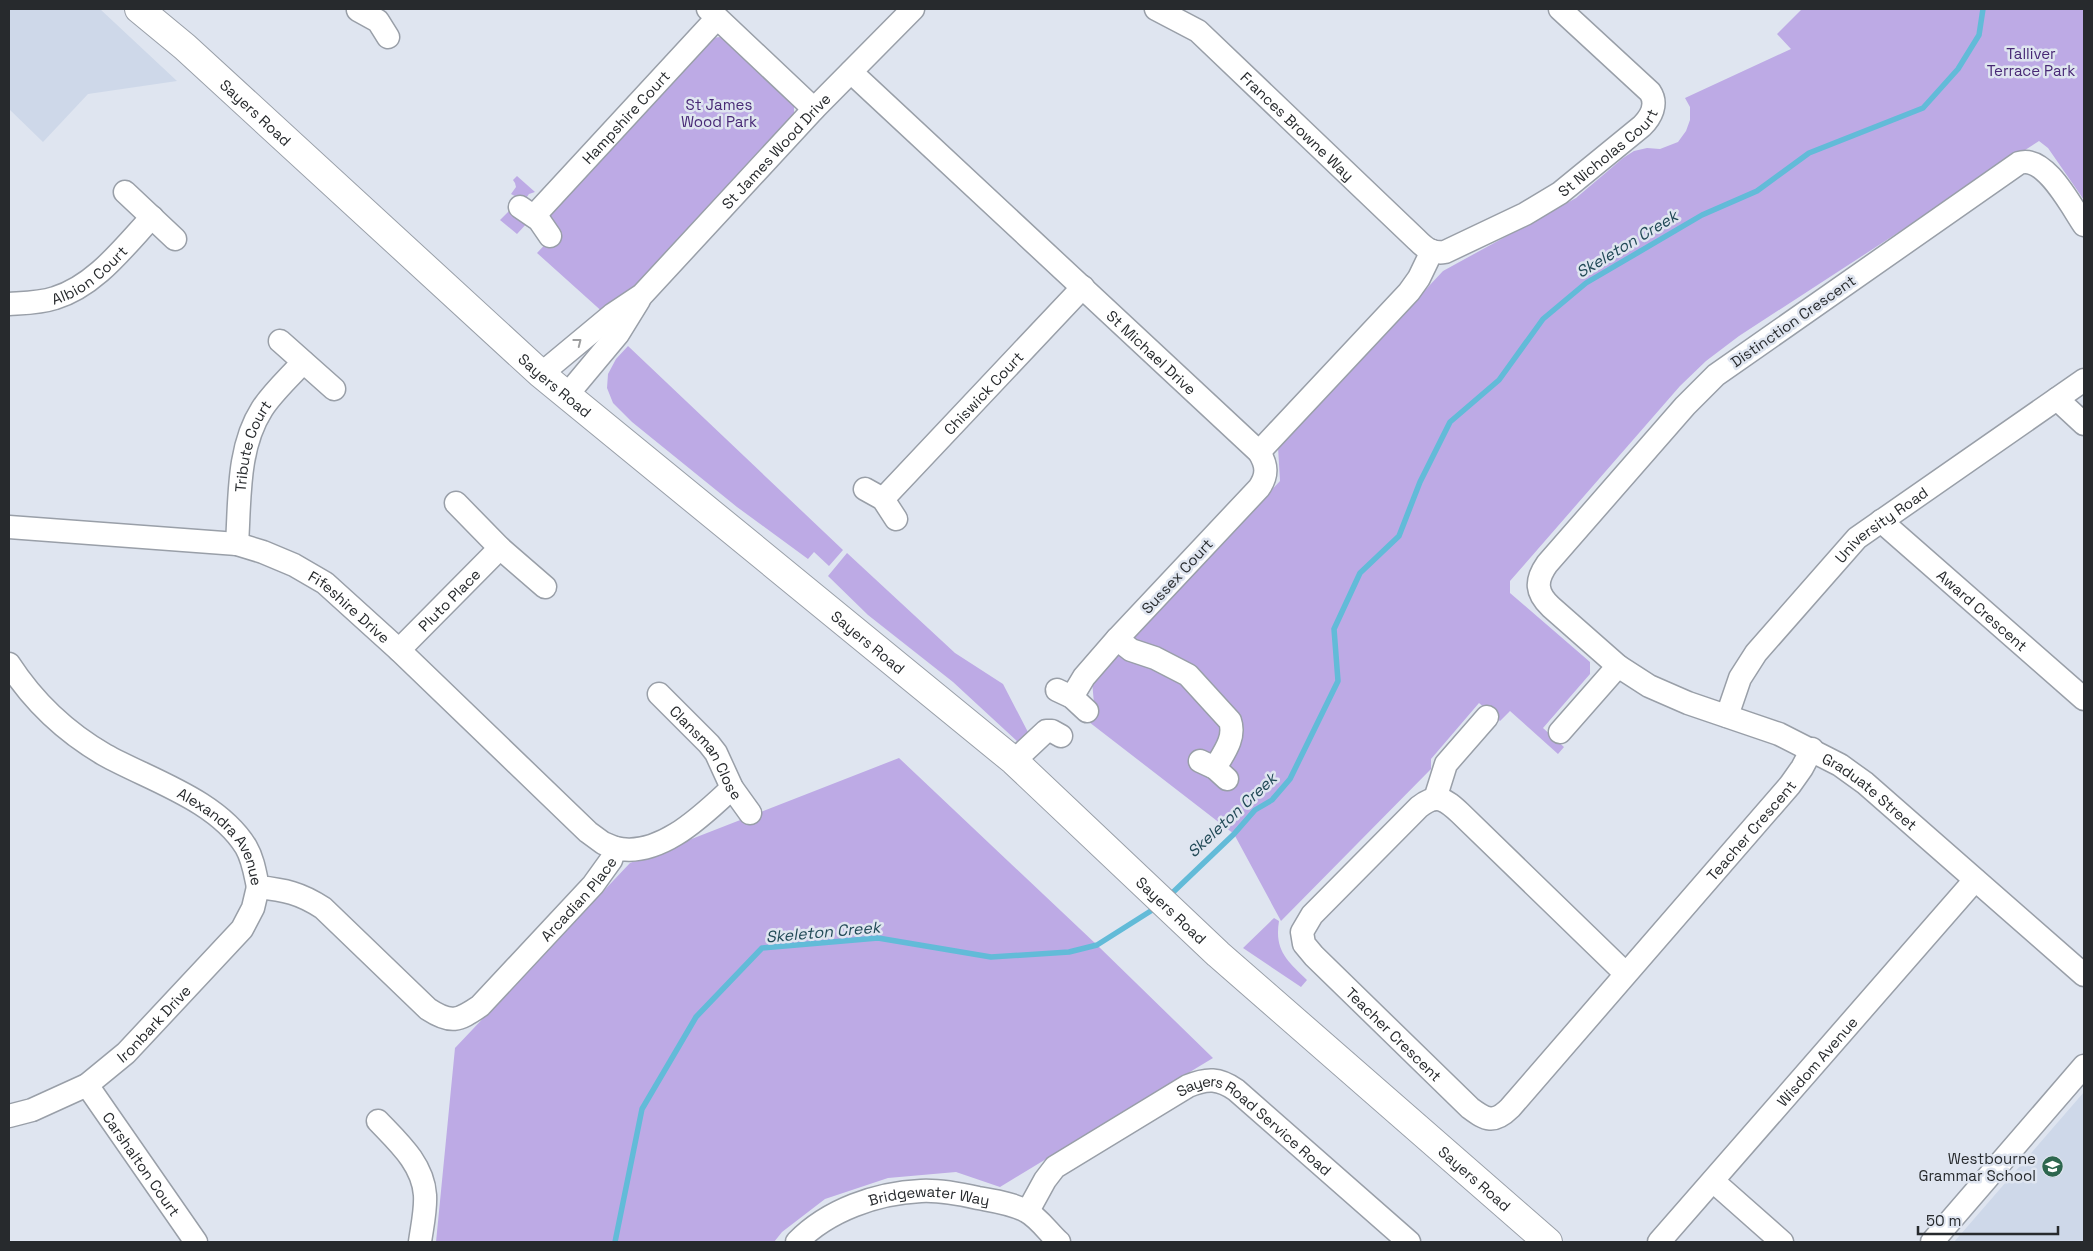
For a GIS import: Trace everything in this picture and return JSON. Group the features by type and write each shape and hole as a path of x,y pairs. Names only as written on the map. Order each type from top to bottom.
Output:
{"main road":[{"name":"Sayers Road","path":"139,9 172,29 541,374 1014,761 1218,954 1548,1242"}],"street":[{"name":"St James Wood Drive","path":"541,374 612,315 642,295 814,109 913,9"},
{"name":"Frances Browne Way","path":"1156,9 1198,31 1417,240 1432,251"},
{"name":"St Nicholas Court","path":"1432,251 1444,252 1524,214 1560,193 1642,126 1652,114 1653,98 1650,92 1560,9"},
{"path":"358,10 385,22"},
{"path":"712,13 814,109"},
{"name":"Hampshire Court","path":"550,236 544,226 527,211 712,13"},
{"name":"St Michael Drive","path":"852,72 1259,452"},
{"name":"Distinction Crescent","path":"1538,587 1541,572 1547,564 1685,406 1716,376 2019,163 2031,161 2043,168 2084,225"},
{"path":"125,192 175,239"},
{"name":"Albion Court","path":"9,304 56,298 80,286 104,267 152,217"},
{"path":"1259,452 1409,292 1419,278 1432,251"},
{"name":"Chiswick Court","path":"896,519 874,494 1083,287"},
{"name":"St James Wood Drive","path":"567,396 630,318 642,295"},
{"path":"280,341 334,389"},
{"name":"Tribute Court","path":"237,544 243,461 251,429 263,408 303,362"},
{"name":"University Road","path":"1727,716 1740,678 1756,653 1857,538 2084,380"},
{"path":"2057,399 2084,424"},
{"name":"Sussex Court","path":"1072,699 1084,677 1117,639 1259,488 1265,479 1266,469 1259,452"},
{"path":"456,503 500,548 545,587"},
{"name":"Award Crescent","path":"1881,521 2084,699"},
{"name":"Fifeshire Drive","path":"9,527 237,544 294,565 325,583 399,650 588,832 603,843 614,848"},
{"name":"Pluto Place","path":"399,650 500,548"},
{"name":"Graduate Street","path":"1538,587 1543,600 1633,677 1669,696 1779,734 1812,749 1840,765 1864,783 2084,975"},
{"path":"1117,639 1131,650 1166,663 1188,675 1230,721 1233,729 1230,740 1214,769"},
{"name":"Alexandra Avenue","path":"9,664 47,711 84,742 104,754 176,789 218,817 246,846 252,860 258,886 285,890 304,896 322,908 428,1009 442,1018 456,1019"},
{"path":"1560,732 1618,666"},
{"name":"Clansman Close","path":"659,694 716,753 732,788 750,813"},
{"path":"1487,717 1446,764 1436,799 1446,801 1460,813 1626,974"},
{"path":"1014,761 1046,731 1052,731 1061,736"},
{"name":"Teacher Crescent","path":"1436,799 1418,806 1312,915 1304,926 1302,938 1314,956 1470,1108 1490,1120 1504,1115 1790,785 1812,749"},
{"name":"Arcadian Place","path":"456,1019 480,1006 593,885 611,860 614,848 625,850 661,842 694,823 732,788"},
{"name":"Wisdom Avenue","path":"1659,1242 1975,880"},
{"name":"Ironbark Drive","path":"9,1116 32,1110 87,1085 126,1053 242,928 253,908 258,886"},
{"path":"1932,1242 2084,1066"},
{"name":"Sayers Road Service Road","path":"1028,1212 1045,1180 1055,1168 1188,1086 1209,1079 1226,1083 1236,1090 1409,1242"},
{"name":"Carshalton Court","path":"87,1085 196,1242"},
{"path":"378,1121 416,1164 423,1181 425,1197 420,1242"},
{"path":"1713,1181 1782,1242"},
{"name":"Bridgewater Way","path":"797,1242 807,1232 834,1215 864,1201 896,1194 923,1191 956,1194 1008,1204 1028,1212 1059,1242"}],"shaded area":[{"path":"9,9 100,9 177,81 88,94 43,142 9,109"},
{"name":"Westbourne Grammar School","path":"2084,1092 2084,1242 1954,1242"}],"green space":[{"name":"Talliver Terrace Park","path":"1802,9 2084,9 2084,200 2048,148 2039,141 1739,336 1706,361 1680,386 1510,581 1510,593 1590,662 1590,674 1543,728 1564,747 1558,754 1510,711 1500,721 1479,703 1431,759 1431,769 1281,921 1234,834 1089,722 1095,715 1092,681 1280,481 1278,447 1443,271 1576,198 1634,151 1647,148 1660,149 1678,142 1686,131 1690,120 1690,107 1685,98 1791,49 1777,34"},
{"name":"St James Wood Park","path":"712,38 724,38 794,105 794,114 620,303 606,315 537,253 554,235 549,213"},
{"path":"517,176 535,192 529,194 524,201 511,194 516,187 513,180"},
{"path":"509,211 529,221 517,234 500,220"},
{"path":"628,346 843,550 829,566 814,552 808,559 737,507 632,422 613,403 607,388 608,374 616,359"},
{"path":"847,553 955,653 1003,684 1030,736 1019,743 953,682 868,615 828,576"},
{"path":"899,758 1097,945 1213,1058 1000,1187 956,1172 888,1178 825,1199 782,1232 774,1242 436,1242 455,1048 630,863"},
{"path":"1274,918 1279,921 1279,940 1284,955 1307,980 1301,987 1243,948"}],"waterway":[{"name":"Skeleton Creek","path":"1168,897 1234,834 1255,810 1272,800 1290,779 1338,681 1334,629 1360,573 1399,536 1420,482 1450,422 1499,380 1543,319 1586,283 1702,215 1757,191 1809,153 1923,108 1958,69 1979,35 1983,9"},
{"name":"Skeleton Creek","path":"615,1242 642,1109 696,1017 762,948 878,938 991,957 1069,952 1097,945 1157,907"}],"place":[{"name":"Westbourne Grammar School","path":"2052,1167"}]}
